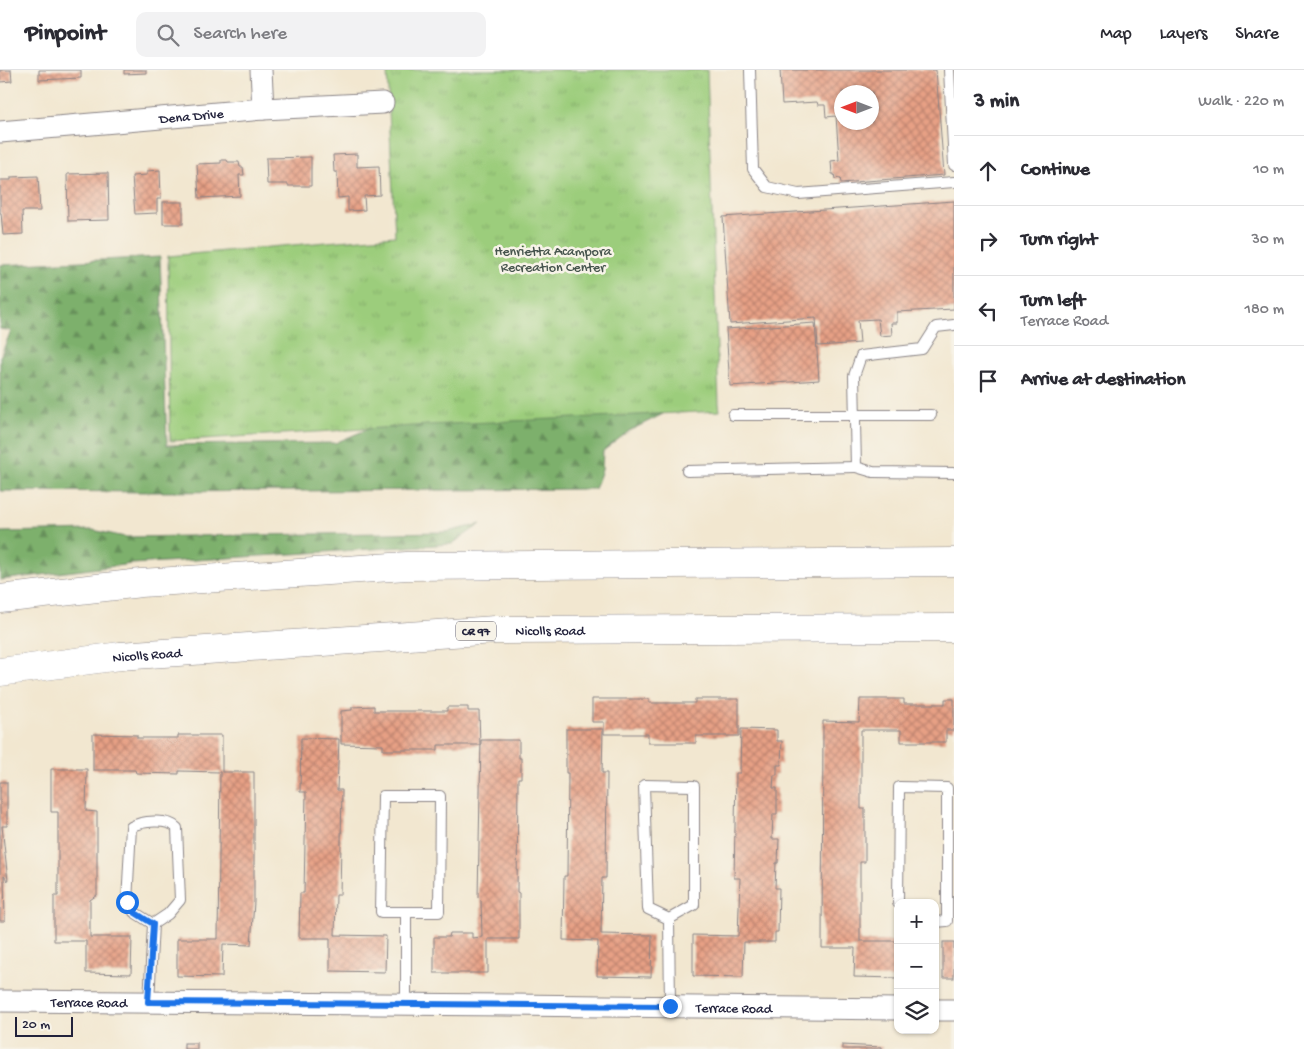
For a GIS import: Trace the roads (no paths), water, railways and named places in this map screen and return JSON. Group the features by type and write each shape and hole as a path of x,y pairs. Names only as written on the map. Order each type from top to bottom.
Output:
{"highway":[{"path":"0,599 140,583 407,566 954,562"},
{"name":"Nicolls Road","path":"0,672 120,656 495,630 954,628"}],"street":[{"path":"260,70 263,109"},
{"name":"Dena Drive","path":"0,132 263,109 383,103"},
{"name":"Terrace Road","path":"0,1001 894,1009"},
{"path":"939,1010 954,1010"}],"lane":[{"path":"750,70 753,169 767,188 798,194 954,182"},
{"path":"949,70 954,165"},
{"path":"856,467 854,376 861,356 922,349 936,327 954,325"},
{"path":"733,415 931,415"},
{"path":"687,471 856,467 873,472 954,472"},
{"path":"644,785 694,786 694,905 669,918 648,909 644,785"},
{"path":"898,899 899,787 946,788 947,922 939,922"},
{"path":"383,796 440,796 439,912 406,912 381,912 383,796"},
{"path":"161,821 173,824 177,828 180,900 168,914 153,924 134,912 127,902 130,827 136,824 161,821"},
{"path":"406,912 406,1004"},
{"path":"669,918 670,1006"},
{"path":"148,1002 153,924"}],"park label":[{"name":"Henrietta Acampora Recreation Center","path":"553,258"}]}
